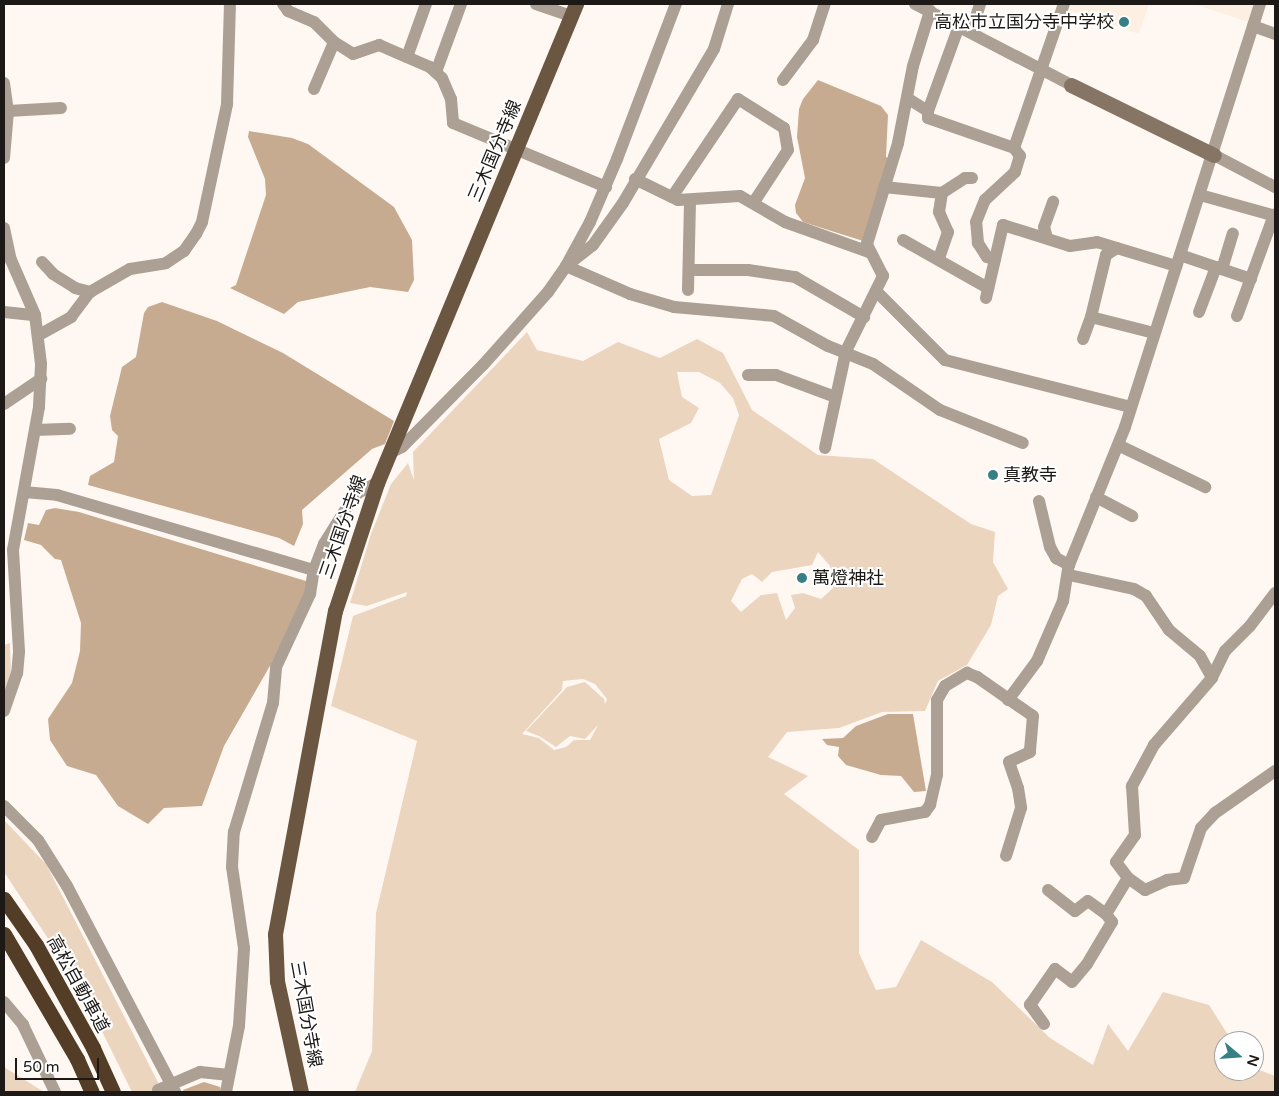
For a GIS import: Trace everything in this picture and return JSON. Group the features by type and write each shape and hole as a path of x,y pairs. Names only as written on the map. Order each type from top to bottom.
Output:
{"highway":[{"name":"高松自動車道","path":"4,899 41,954 93,1048 113,1092"},
{"path":"4,934 77,1059 92,1092"}],"main road":[{"name":"三木国分寺線","path":"301,1092 277,980 275,934 322,667 347,567 376,483 573,10"}],"street":[{"path":"39,335 71,317 90,292 130,269 166,263 184,250 196,234 202,222 227,104 230,4"},
{"path":"283,4 288,11 326,31 334,42 353,54 379,45 436,72 442,78 451,99 453,123 606,187"},
{"path":"407,57 426,4"},
{"path":"436,72 461,4"},
{"path":"536,4 573,10"},
{"path":"390,453 402,446 483,365 548,292 566,266 606,187 676,4"},
{"path":"566,266 594,245 635,180 714,49 728,4"},
{"path":"783,80 813,40 825,4"},
{"path":"915,4 1071,85 1275,187"},
{"path":"970,32 980,4"},
{"path":"1014,148 1040,68 1064,4"},
{"path":"1008,700 1038,661 1063,602 1069,570 1131,407 1154,332 1214,155 1260,4"},
{"path":"825,448 846,351 878,292 883,276 869,252 867,244 898,143 907,98 930,12"},
{"path":"958,26 928,110 928,118 1014,148 1020,156 1014,172 985,200 976,222 978,243 988,257 995,259"},
{"path":"1253,26 1275,34"},
{"path":"314,89 334,42"},
{"path":"4,83 8,111 4,158"},
{"path":"672,197 738,98 784,128 788,150 754,202"},
{"path":"907,98 928,110"},
{"path":"8,111 61,108"},
{"path":"884,187 942,193 965,178 972,178"},
{"path":"635,180 672,197 690,201 740,196 754,202 785,222 869,252"},
{"path":"939,258 948,232 939,212 942,193"},
{"path":"1200,195 1274,215 1237,316"},
{"path":"688,290 690,201"},
{"path":"1047,238 1044,227 1053,202"},
{"path":"903,240 939,258 987,293 1003,225 1070,246 1097,242 1117,248 1219,268 1251,279"},
{"path":"4,228 11,260 35,315 39,335 41,379 12,570 19,652 15,680 4,711"},
{"path":"1199,312 1233,234"},
{"path":"1083,339 1106,255 1117,248"},
{"path":"42,262 53,274 75,288 90,292"},
{"path":"566,266 630,294 682,309 774,316 828,346 846,351 873,364 940,410 1023,443"},
{"path":"689,270 748,270 795,277 864,316"},
{"path":"878,292 945,360 1131,407"},
{"path":"4,312 35,315"},
{"path":"1090,317 1154,332"},
{"path":"748,375 776,376 835,397"},
{"path":"4,404 41,379"},
{"path":"34,430 70,429"},
{"path":"1118,445 1205,487"},
{"path":"226,1092 227,1075 239,1026 244,948 232,867 234,832 273,703 276,667 310,594 314,570 324,544 348,504 358,493 376,483"},
{"path":"24,492 57,495 314,570"},
{"path":"1096,497 1132,516"},
{"path":"1039,501 1050,547 1056,558 1069,570 1134,589 1146,596 1169,630 1200,656 1212,678"},
{"path":"1275,593 1256,619 1225,651 1212,678 1167,727 1132,786 1137,828 1116,862 1128,878 1145,890 1167,880 1184,878 1201,828 1215,813 1275,771"},
{"path":"872,837 880,820 925,812 930,805 937,775 936,710 940,692 945,686 967,673 977,677 1008,700 1029,711 1033,716 1030,752 1009,762 1018,788 1020,808 1006,856"},
{"path":"4,806 38,840 67,886 173,1088"},
{"path":"1106,914 1128,878"},
{"path":"1044,1024 1030,1005 1055,969 1072,982 1087,964 1112,922 1106,914 1088,901 1075,911 1048,890"},
{"path":"4,1002 23,1025 55,1092"},
{"path":"158,1090 173,1088 200,1072 227,1075"}],"shaded area":[{"name":"高松市立国分寺中学校","path":"1071,4 1149,4 1139,34 1069,10"},
{"path":"1194,4 1254,4 1248,22"},
{"path":"818,80 881,106 888,115 886,157 889,159 863,241 803,222 796,213 795,205 805,178 797,137 799,109 803,99"},
{"path":"249,131 292,138 308,144 394,207 412,240 414,280 408,292 370,287 298,302 284,314 230,288 236,285 266,195 265,179 248,137"},
{"path":"162,302 217,321 283,353 394,421 385,444 372,449 302,510 303,524 294,546 279,538 88,485 90,476 114,462 118,436 112,430 110,416 122,367 136,357 144,313 148,307"},
{"path":"527,332 537,350 583,361 618,342 660,358 697,339 723,353 752,410 818,455 873,459 971,524 995,532 993,562 1008,589 998,596 991,625 967,665 938,681 925,711 882,712 839,728 787,732 768,757 808,776 784,794 859,850 859,953 876,990 896,987 921,940 992,982 1050,1038 1093,1065 1108,1024 1128,1051 1163,992 1209,1005 1226,1031 1214,1031 1214,1081 1264,1081 1264,1072 1275,1076 1275,1092 355,1092 372,1051 376,913 417,741 331,706 353,616 406,596 407,592 367,606 350,603 371,534 391,484 408,463 414,480 413,452","holes":["677,372 699,372 720,383 733,398 739,415 711,495 692,496 669,480 659,439 691,423 699,408 682,397","818,552 830,566 833,588 821,599 803,593 791,595 795,608 786,620 777,593 761,595 741,612 731,601 742,579 752,574 762,582 772,572 812,565","583,679 595,684 607,699 605,704 604,699 585,682 567,687 526,731 539,736 556,747 570,736 585,739 598,725 590,740 574,740 566,747 554,750 539,738 522,734 562,690 563,681"]},
{"path":"55,508 79,512 306,581 308,586 271,664 224,746 202,806 164,808 148,824 118,806 96,775 67,766 50,740 48,719 72,683 80,651 81,623 61,560 55,559 41,545 24,540 28,523 39,525 46,510"},
{"path":"10,643 11,678 4,695 4,645"},
{"path":"888,714 913,714 926,791 914,792 901,776 881,775 846,765 838,756 839,747 827,745 822,739 843,738 856,726"},
{"path":"4,820 46,864 163,1092 132,1092 80,987 4,872"},
{"path":"4,1067 44,1092 4,1092"},
{"path":"204,1082 220,1087 221,1092 184,1092 183,1090"}],"place":[{"name":"高松市立国分寺中学校","path":"1124,22"},
{"name":"真教寺","path":"993,475"},
{"name":"萬燈神社","path":"802,578"}]}
